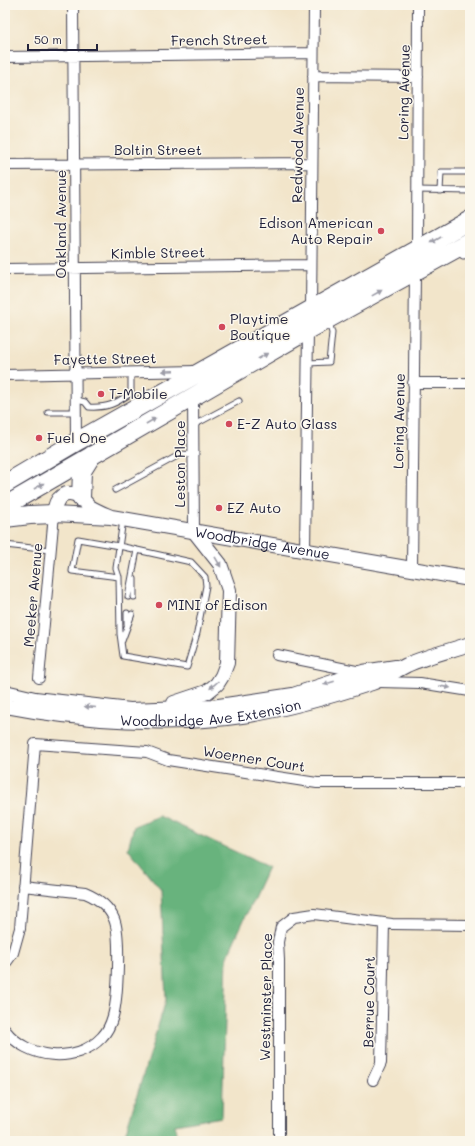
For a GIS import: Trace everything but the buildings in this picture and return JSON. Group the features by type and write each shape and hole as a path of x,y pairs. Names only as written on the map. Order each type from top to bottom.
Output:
{"highway":[{"path":"6,482 76,442 132,406 206,370 470,220"},
{"path":"5,506 308,330 415,272 465,249"},
{"path":"81,498 82,471 92,455"},
{"path":"5,518 54,514"}],"main road":[{"path":"54,514 56,502 60,497 66,494 81,498 91,507 117,518"},
{"name":"Woodbridge Avenue","path":"54,514 117,518 470,579"},
{"path":"130,710 170,704 207,692 217,684 227,663 229,590 220,564 194,531"},
{"name":"Woodbridge Ave Extension","path":"5,706 81,716 128,720 188,720 248,715 316,701 374,683 408,665 470,644"},
{"name":"Woodbridge Ave Extension","path":"5,692 42,700 130,710 212,706 247,703 294,695 363,672 408,665"},
{"path":"5,716 81,716"}],"street":[{"name":"Oakland Avenue","path":"73,5 77,400 76,442"},
{"name":"Redwood Avenue","path":"311,309 314,5"},
{"name":"Loring Avenue","path":"417,251 418,5"},
{"name":"French Street","path":"5,57 313,53"},
{"path":"313,76 418,77"},
{"name":"Boltin Street","path":"5,165 312,163"},
{"name":"Kimble Street","path":"5,269 311,265"},
{"name":"Loring Avenue","path":"412,569 415,272"},
{"path":"305,551 308,330"},
{"name":"Fayette Street","path":"5,375 206,370"},
{"path":"413,383 470,384"},
{"name":"Leston Place","path":"193,396 194,531"},
{"name":"Meeker Avenue","path":"40,678 54,514"},
{"path":"277,655 363,672"},
{"path":"374,683 420,683 470,691"},
{"name":"Woerner Court","path":"23,886 35,744 147,752 168,760 317,783 470,783"},
{"path":"5,964 13,953 18,940 23,886 85,893 94,897 114,917 119,939 115,1003 113,1015 102,1037 91,1046 77,1052 60,1056 43,1055 13,1041 5,1030"},
{"name":"Westminster Place","path":"279,1141 278,942 281,927 294,917 314,914 384,923 470,925"},
{"name":"Berrue Court","path":"373,1080 382,1063 384,923"}],"lane":[{"path":"440,191 441,172 470,172"},
{"path":"417,190 470,191"},
{"path":"308,363 329,362 332,333 329,319"},
{"path":"131,372 132,406"},
{"path":"77,400 85,402 89,407 101,408 112,405 131,394"},
{"path":"194,425 239,401"},
{"path":"48,412 76,412"},
{"path":"115,490 181,454 194,455"},
{"path":"117,518 119,546 116,568 119,577 121,642 123,656 187,667 197,633 206,586 205,577 191,562 119,546 78,539 72,571 119,577"},
{"path":"5,545 50,550"},
{"path":"131,597 137,550"},
{"path":"121,642 127,629 129,614"}],"green space":[{"path":"159,816 268,867 227,957 222,1117 175,1125 177,1141 123,1141 166,1000 161,890 128,849 134,826"}],"place":[{"name":"Edison American Auto Repair","path":"381,231"},
{"name":"Playtime Boutique","path":"222,327"},
{"name":"T-Mobile","path":"101,394"},
{"name":"E-Z Auto Glass","path":"229,424"},
{"name":"Fuel One","path":"39,438"},
{"name":"EZ Auto","path":"219,508"},
{"name":"MINI of Edison","path":"159,605"}]}
